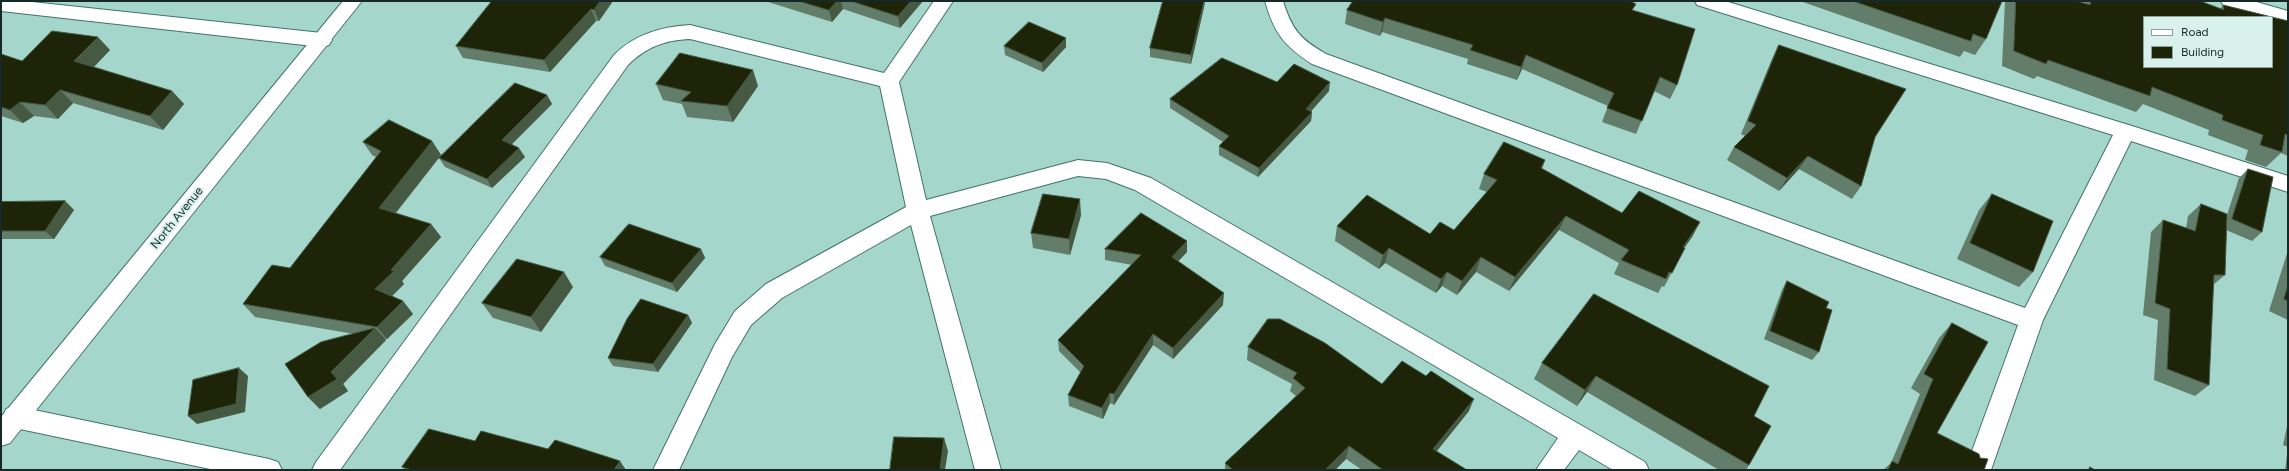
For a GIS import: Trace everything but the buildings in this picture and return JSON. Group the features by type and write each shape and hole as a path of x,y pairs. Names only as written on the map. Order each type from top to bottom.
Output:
{"street":[{"name":"North Avenue","path":"8,426 353,1"},
{"path":"944,1 889,81 918,211 988,470"},
{"path":"1274,1 1282,27 1296,45 1319,59 2031,320"},
{"path":"1704,1 2125,131 2288,184"},
{"path":"2230,1 2288,17"},
{"path":"1,5 322,40"},
{"path":"325,470 616,67 632,48 648,39 671,33 690,32 889,81"},
{"path":"1978,470 2031,320 2125,131"},
{"path":"666,470 723,351 743,318 774,291 918,211 1078,168 1107,171 1143,184 1636,470"},
{"path":"8,426 269,470"},
{"path":"1549,470 1575,434"}]}
